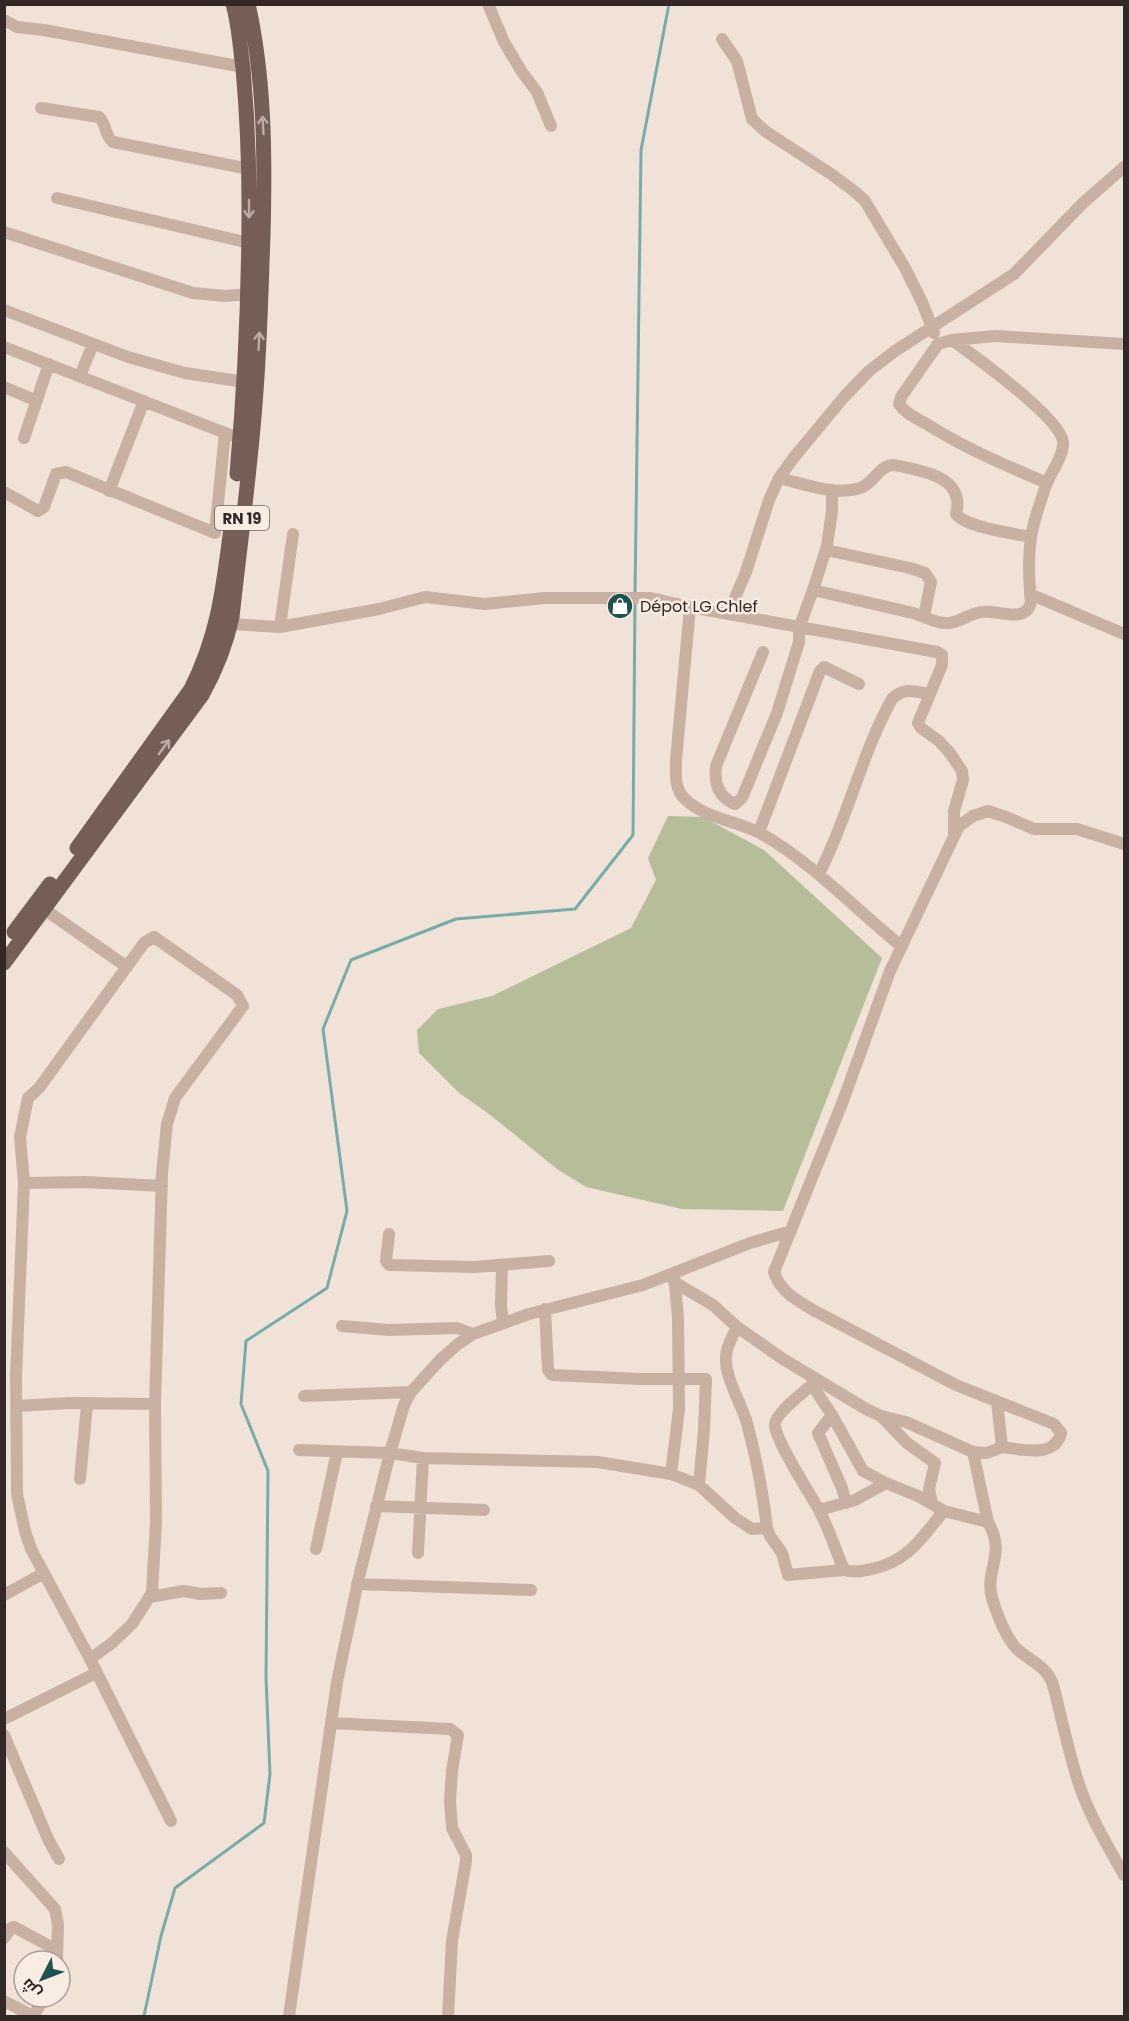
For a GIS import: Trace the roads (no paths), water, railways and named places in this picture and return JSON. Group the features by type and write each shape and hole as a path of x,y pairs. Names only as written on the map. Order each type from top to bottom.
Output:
{"main road":[{"name":"RN 19","path":"4,963 41,906 196,692 203,666 227,618 250,381 255,165 233,4"},
{"name":"RN 19","path":"227,618 240,438 250,381 249,243 260,75 248,4"},
{"name":"RN 19","path":"4,945 41,906"}],"street":[{"path":"488,4 504,42 537,92 551,126"},
{"path":"4,20 17,27 243,67"},
{"path":"722,39 737,61 752,119 765,131 854,190 865,201 905,268 922,302 938,344"},
{"path":"41,108 99,117 104,123 109,139 113,142 255,165"},
{"path":"728,614 746,572 769,500 779,478 868,371 1019,270 1083,202 1125,167"},
{"path":"57,198 249,243"},
{"path":"4,232 193,293 225,296 249,294"},
{"path":"4,310 158,366 250,381"},
{"path":"1047,483 992,460 938,431 901,407 899,404 902,397 938,344 952,340 995,336 1125,344"},
{"path":"813,590 951,624 981,612 1022,615 1030,608 1031,537 1047,483 1063,444 1058,430 992,368 952,340"},
{"path":"80,376 93,344"},
{"path":"4,347 240,438"},
{"path":"24,438 49,364"},
{"path":"4,387 37,400"},
{"path":"109,491 144,401"},
{"path":"4,492 36,511 41,510 55,476 62,471 215,533 225,433"},
{"path":"779,478 832,490 863,487 884,468 890,464 895,465 944,479 955,492 956,514 962,520 998,531 1031,537"},
{"path":"763,652 716,766 718,792 729,802 735,804 742,798 777,713 799,642 799,628 826,550 832,511 832,490"},
{"path":"280,627 293,534"},
{"path":"826,550 925,573 931,582 924,616"},
{"path":"1030,594 1125,634"},
{"path":"227,618 280,627 379,609 425,597 485,604 544,598 651,598 799,628 818,629 940,653 943,659 942,665 918,723 950,753 963,775 954,811 954,834"},
{"path":"690,607 676,760 675,780 679,793 686,801 719,818 759,832 819,874 867,918 901,945"},
{"path":"759,832 820,671 824,667 859,684"},
{"path":"819,874 832,849 868,749 892,699 898,692 904,690 929,694"},
{"path":"674,1278 814,1383 881,1416 906,1422 973,1452 987,1453 1002,1447 1043,1451 1054,1445 1061,1433 1054,1424 956,1385 813,1310 790,1296 778,1282 774,1272 901,945 954,834 967,819 988,811 1034,829 1077,829 1125,844"},
{"path":"41,906 127,967"},
{"path":"90,1659 132,1624 152,1593 156,1522 155,1404 163,1148 167,1124 175,1098 243,1006 237,995 154,937 144,943 39,1088 28,1098 20,1137 24,1183 10,1376 17,1406 17,1494 25,1531 44,1573 171,1821"},
{"path":"24,1183 85,1182 162,1186"},
{"path":"289,2016 337,1682 376,1506 404,1405 411,1392 441,1359 473,1334 545,1309 674,1278 750,1243 791,1231"},
{"path":"389,1234 386,1261 389,1265 474,1267 549,1261"},
{"path":"502,1265 503,1323"},
{"path":"671,1474 679,1409 678,1318 674,1278"},
{"path":"545,1309 548,1370 552,1375 704,1378 707,1381 699,1485"},
{"path":"342,1326 389,1330 457,1328 473,1334"},
{"path":"737,1327 728,1347 726,1365 753,1447 762,1486 767,1528 782,1553 788,1575 844,1570 857,1572 888,1566 905,1556 944,1511"},
{"path":"814,1383 863,1471 932,1503 944,1511 988,1522"},
{"path":"814,1383 783,1411 775,1425 793,1465 819,1510 844,1570"},
{"path":"304,1396 411,1392"},
{"path":"997,1402 1002,1447"},
{"path":"80,1479 87,1404"},
{"path":"17,1406 155,1404"},
{"path":"832,1415 818,1431 818,1436 842,1488 846,1503"},
{"path":"881,1416 907,1443 935,1463 929,1489 932,1503"},
{"path":"299,1450 390,1453 423,1458 598,1462 671,1474 699,1485 747,1526 756,1529 767,1528"},
{"path":"316,1549 337,1452"},
{"path":"973,1452 988,1522 997,1548 991,1585 998,1613 1012,1642 1037,1663 1052,1682 1076,1773 1090,1815 1125,1875"},
{"path":"418,1553 423,1458"},
{"path":"819,1510 855,1500 886,1483"},
{"path":"376,1506 484,1510"},
{"path":"4,1595 44,1573"},
{"path":"357,1584 531,1590"},
{"path":"149,1597 184,1591 200,1594 221,1593"},
{"path":"4,1719 96,1673"},
{"path":"331,1723 450,1729 458,1735 451,1791 452,1828 466,1858 452,1941 448,2016"},
{"path":"4,1735 48,1839 59,1859"},
{"path":"5,1853 55,1910 58,1925 57,1949"},
{"path":"4,1938 10,1928 14,1927 48,1949"},
{"path":"19,2009 31,2015 38,2009"}],"waterway":[{"path":"635,594 641,150 669,4"},
{"path":"144,2016 161,1936 175,1888 264,1823 270,1774 266,1678 268,1471 241,1404 246,1341 327,1288 347,1211 323,1029 351,960 456,919 575,909 633,835 635,600"}],"place":[{"name":"Dépot LG Chlef","path":"620,606"}]}
